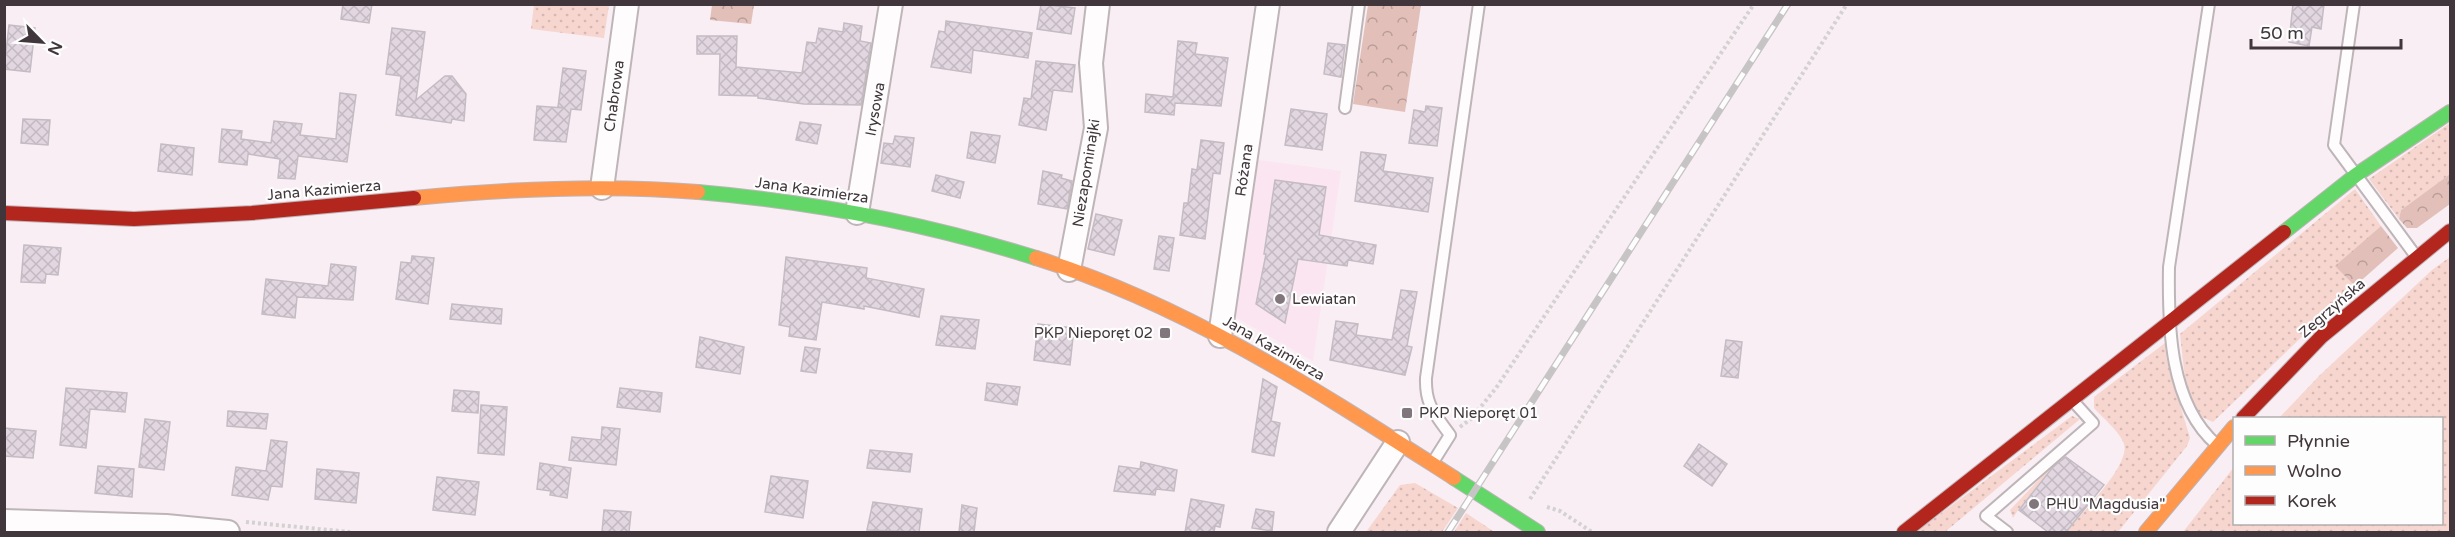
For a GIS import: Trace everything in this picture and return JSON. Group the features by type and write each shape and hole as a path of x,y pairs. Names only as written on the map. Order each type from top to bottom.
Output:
{"main road":[{"path":"1904,532 2356,175 2451,112"},
{"name":"Jana Kazimierza","path":"4,213 63,218 144,219 505,191 602,188 682,191 857,213 921,224 997,244 1156,304 1282,370 1539,532"},
{"name":"Zegrzyńska","path":"2244,417 2322,336 2451,231"},
{"path":"2146,532 2233,429"}],"street":[{"name":"Chabrowa","path":"602,188 627,4"},
{"name":"Irysowa","path":"857,213 891,4"},
{"name":"Niezapominajki","path":"1069,270 1096,128 1091,63 1098,4"},
{"name":"Różana","path":"1220,336 1268,4"},
{"path":"1339,532 1398,442"},
{"path":"4,521 166,526 228,532"}],"lane":[{"path":"1345,108 1359,4"},
{"path":"1432,464 1450,435 1425,396 1426,378 1479,4"},
{"path":"2209,4 2169,267 2170,322 2179,381 2196,422 2217,446"},
{"path":"2354,4 2334,145 2416,258"},
{"path":"2007,532 1986,516 2093,423 2071,399"}],"path":[{"path":"1450,435 1471,419 1496,388 1754,4"},
{"path":"1514,518 1847,4"},
{"path":"1514,518 1534,506"},
{"path":"1543,507 1560,512 1592,532"}],"shaded area":[{"path":"534,5 609,5 604,38 531,29"},
{"path":"2450,123 2450,174 2401,210 2399,219 2369,179"},
{"path":"1258,160 1341,171 1313,361 1235,317"},
{"path":"2355,189 2381,226 2336,266 2355,286 2213,422 2197,415 2185,379 2180,334"},
{"path":"2450,257 2450,532 2183,532 2233,468 2233,525 2443,525 2443,417 2280,417 2319,376 2432,270"},
{"path":"2165,343 2167,361 2190,438 2187,446 2118,532 2066,532 2112,477 2124,453 2124,444 2119,435 2094,408 2094,397"},
{"path":"2072,416 2080,419 1945,532 1916,532"},
{"path":"2063,454 2018,510 2013,518 2010,510"},
{"path":"1415,483 1458,508 1442,532 1366,532 1400,485"},
{"path":"1466,513 1493,531 1493,532 1454,532"}],"green space":[{"path":"712,5 754,5 751,24 710,20"},
{"path":"1368,5 1421,5 1405,112 1353,104"},
{"path":"2450,174 2450,204 2417,228 2407,228 2399,219 2401,210"},
{"path":"2381,226 2398,248 2355,286 2335,266"}],"building":[{"path":"343,4 372,4 369,23 341,19"},
{"path":"1041,4 1075,8 1071,34 1037,29"},
{"path":"2293,4 2324,4 2321,29 2312,27 2309,46 2289,42"},
{"path":"946,21 1032,33 1028,58 973,50 971,73 931,67 939,31 945,32"},
{"path":"844,23 862,26 860,41 871,43 861,105 804,104 758,98 758,96 719,95 720,54 697,54 697,36 737,36 736,67 802,73 807,42 816,43 819,28 843,32"},
{"path":"9,25 35,28 30,72 4,69"},
{"path":"392,28 425,32 416,100 445,76 452,76 466,94 464,121 452,119 451,123 396,115 401,76 386,74"},
{"path":"1178,41 1197,43 1195,54 1228,58 1221,106 1175,103 1174,115 1145,112 1146,94 1173,97"},
{"path":"1328,43 1345,45 1341,77 1324,74"},
{"path":"1036,61 1075,65 1072,92 1053,90 1046,130 1019,125 1024,98 1031,99"},
{"path":"563,68 586,71 581,110 571,109 566,142 534,140 537,106 564,108 558,107"},
{"path":"340,93 356,95 347,162 298,156 295,179 278,178 280,159 248,154 247,165 219,162 222,129 242,131 241,139 271,143 274,121 302,124 300,135 336,139"},
{"path":"1426,106 1442,108 1437,146 1409,143 1414,110 1425,112"},
{"path":"1291,109 1327,114 1322,150 1285,145"},
{"path":"23,119 50,120 48,145 21,143"},
{"path":"800,122 821,125 817,144 796,140"},
{"path":"971,132 1000,136 995,163 967,158"},
{"path":"895,136 914,138 910,167 881,163 884,143 893,144"},
{"path":"1201,140 1224,143 1220,174 1213,173 1205,239 1180,235 1184,203 1188,203 1192,169 1197,170"},
{"path":"161,144 194,148 192,175 158,171"},
{"path":"1361,152 1386,155 1383,171 1433,178 1428,212 1355,201"},
{"path":"1043,171 1062,175 1061,178 1072,181 1067,209 1038,204"},
{"path":"936,175 964,182 960,198 932,191"},
{"path":"1275,180 1326,187 1319,235 1376,245 1373,264 1348,260 1347,266 1298,259 1285,323 1256,304 1266,254 1264,254"},
{"path":"1096,214 1122,220 1114,255 1088,249"},
{"path":"1159,236 1174,238 1169,271 1154,269"},
{"path":"24,245 61,248 58,275 46,274 45,283 21,282"},
{"path":"412,256 434,258 428,304 396,299 401,262 411,263"},
{"path":"786,257 867,268 866,278 924,289 919,317 864,306 864,309 822,302 816,340 789,336 790,327 779,325"},
{"path":"331,264 356,267 353,300 297,297 295,318 262,314 266,279 328,286"},
{"path":"1401,290 1417,292 1407,346 1412,347 1405,375 1330,360 1336,321 1358,324 1356,335 1392,340"},
{"path":"452,304 502,309 501,324 450,319"},
{"path":"941,316 979,320 975,349 936,345"},
{"path":"1038,324 1074,328 1070,365 1034,360"},
{"path":"700,337 744,347 740,374 696,367"},
{"path":"1726,340 1742,342 1738,378 1721,376"},
{"path":"805,347 820,349 816,373 801,371"},
{"path":"1263,379 1277,387 1271,421 1280,423 1274,456 1252,452"},
{"path":"987,383 1020,387 1017,405 985,400"},
{"path":"66,388 127,393 125,412 90,409 86,448 60,445"},
{"path":"620,388 662,393 660,412 617,407"},
{"path":"454,390 479,392 478,413 452,411"},
{"path":"481,405 507,407 504,455 478,453"},
{"path":"228,411 268,414 266,429 227,426"},
{"path":"145,419 170,422 164,470 139,467"},
{"path":"602,427 620,429 616,465 569,460 572,437 601,440"},
{"path":"4,428 36,431 33,458 4,456"},
{"path":"271,440 287,442 282,487 271,486 268,500 232,495 236,467 266,471"},
{"path":"1699,444 1727,464 1712,486 1684,466"},
{"path":"870,450 912,454 910,472 867,468"},
{"path":"2066,457 2104,485 2066,532 2048,532 2019,510 2053,467"},
{"path":"1141,462 1177,470 1174,491 1156,489 1155,495 1114,491 1119,466 1140,469"},
{"path":"540,463 571,468 567,498 550,495 551,491 537,489"},
{"path":"98,466 134,469 132,497 95,493"},
{"path":"317,469 359,473 356,503 315,499"},
{"path":"771,476 808,481 803,518 765,512"},
{"path":"437,477 479,482 475,515 433,510"},
{"path":"1191,499 1224,505 1220,527 1215,526 1214,532 1185,532"},
{"path":"873,502 922,509 919,532 867,530"},
{"path":"962,505 977,508 974,532 959,532"},
{"path":"1256,509 1274,512 1272,531 1252,528"},
{"path":"604,510 631,512 629,532 602,532"}],"railway":[{"path":"1448,532 1788,4"}],"traffic: fast":[{"path":"2284,232 2356,175 2450,112"},
{"path":"698,192 827,208 911,224 1036,258"},
{"path":"1454,478 1538,532"}],"traffic: slow":[{"path":"414,198 485,192 592,188 698,192"},
{"path":"1036,258 1092,277 1200,326 1303,383 1454,478"},
{"path":"2146,532 2233,428"}],"traffic: jam":[{"path":"4,213 134,219 252,213 414,198"},
{"path":"2244,417 2322,336 2450,231"},
{"path":"1904,532 2284,232"}],"place":[{"name":"Lewiatan","path":"1280,299"},
{"name":"PKP Nieporęt 02","path":"1165,333"},
{"name":"PKP Nieporęt 01","path":"1407,413"},
{"name":"PHU \"Magdusia\"","path":"2034,504"}]}
